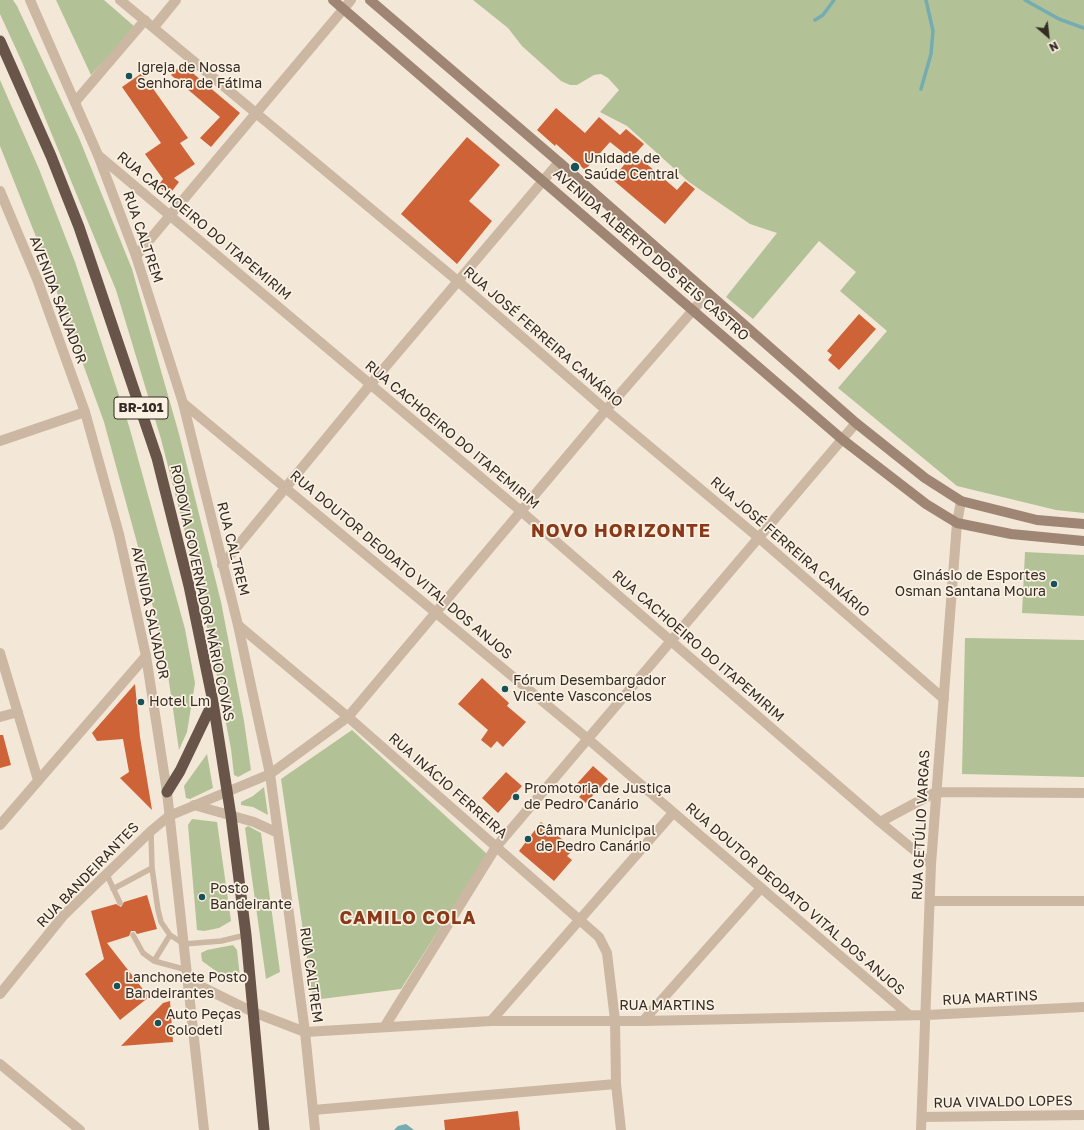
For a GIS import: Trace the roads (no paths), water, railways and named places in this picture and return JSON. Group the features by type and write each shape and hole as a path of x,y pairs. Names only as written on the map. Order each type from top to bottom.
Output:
{"highway":[{"name":"RODOVIA GOVERNADOR MÁRIO COVAS","path":"0,41 51,156 79,226 157,458 189,586 213,702 228,792 246,935 264,1130"},
{"path":"167,792 180,771 213,702"}],"main road":[{"name":"AVENIDA ALBERTO DOS REIS CASTRO","path":"332,0 693,309 843,440 926,504 957,523 1011,534 1084,541"},
{"name":"AVENIDA ALBERTO DOS REIS CASTRO","path":"370,0 559,162 856,423 924,478 961,501 1037,520 1084,524"}],"street":[{"name":"RUA CALTREM","path":"30,0 98,155 136,256 184,403 222,565 238,625 270,774 305,1032 315,1130"},
{"name":"RUA JOSÉ FERREIRA CANÁRIO","path":"120,0 458,282 606,410 759,538 944,699"},
{"path":"154,27 176,0"},
{"path":"136,256 351,0"},
{"path":"75,102 145,20"},
{"name":"RUA CACHOEIRO DO ITAPEMIRIM","path":"98,155 522,512 880,822 931,864"},
{"path":"222,565 285,486 559,162"},
{"name":"AVENIDA SALVADOR","path":"0,191 37,279 85,412 119,534 146,656 167,792 204,1130"},
{"name":"RUA BANDEIRANTES","path":"0,994 63,916 151,831 169,816 270,774 348,717 522,512 606,410 708,293"},
{"name":"RUA DOUTOR DEODATO VITAL DOS ANJOS","path":"184,403 588,740 909,1015"},
{"path":"0,441 85,412"},
{"path":"385,1026 496,847 856,423"},
{"name":"RUA GETÚLIO VARGAS","path":"921,1130 927,1015 931,864 957,523 961,501"},
{"name":"RUA INÁCIO FERREIRA","path":"238,625 348,717 496,847 581,919 599,937 607,953 615,1020 616,1084 621,1130"},
{"path":"0,653 38,780"},
{"path":"0,825 146,656"},
{"path":"0,717 18,712"},
{"path":"880,822 936,792 1084,793"},
{"path":"194,805 254,822 278,832"},
{"path":"491,1021 673,813"},
{"path":"643,1021 761,888"},
{"path":"931,901 1084,902"},
{"name":"RUA MARTINS","path":"188,975 253,1012 305,1032 385,1026 491,1021 643,1021 927,1015 1084,1007"},
{"path":"0,1064 80,1130"},
{"path":"314,1110 616,1084"},
{"name":"RUA VIVALDO LOPES","path":"922,1118 1084,1115"}],"lane":[{"path":"151,831 152,868 161,922 170,935 184,944 221,941 246,935"},
{"path":"113,889 152,868"},
{"path":"107,875 120,903"},
{"path":"134,935 143,953 154,961 188,975"},
{"path":"154,961 170,935"}],"water":[{"path":"406,1124 414,1130 394,1130 398,1126"}],"waterway":[{"path":"815,20 823,15 834,0"},
{"path":"921,89 931,54 933,31 926,0"},
{"path":"1025,0 1059,19 1084,28"}],"place":[{"name":"Igreja de Nossa Senhora de Fátima","path":"129,76"},
{"name":"Unidade de Saúde Central","path":"575,167"},
{"name":"Ginásio de Esportes Osman Santana Moura","path":"1054,584"},
{"name":"Fórum Desembargador Vicente Vasconcelos","path":"505,689"},
{"name":"Hotel Lm","path":"141,702"},
{"name":"Promotoria de Justiça de Pedro Canário","path":"516,797"},
{"name":"Câmara Municipal de Pedro Canário","path":"528,839"},
{"name":"Posto Bandeirante","path":"202,897"},
{"name":"Lanchonete Posto Bandeirantes","path":"117,986"},
{"name":"Auto Peças Colodeti","path":"158,1023"}],"district":[{"name":"NOVO HORIZONTE","path":"621,531"},
{"name":"CAMILO COLA","path":"408,918"}]}
